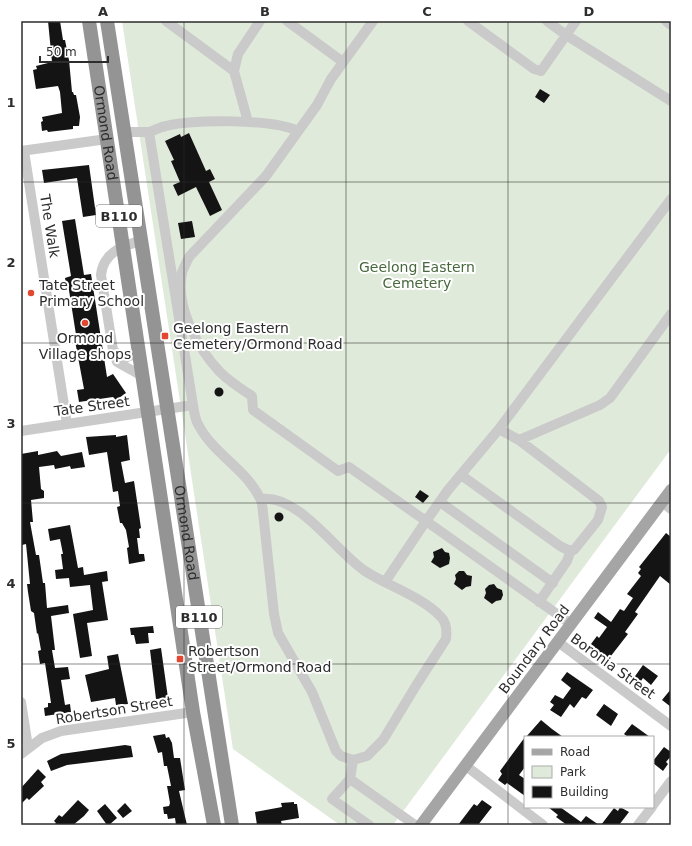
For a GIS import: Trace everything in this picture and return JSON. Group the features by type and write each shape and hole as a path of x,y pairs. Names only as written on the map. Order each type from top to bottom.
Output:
{"highway":[{"name":"Ormond Road","path":"90,21 193,712 214,825"},
{"name":"Ormond Road","path":"107,21 232,825"}],"main road":[{"name":"Boundary Road","path":"421,825 571,624 666,506 671,490"}],"street":[{"path":"248,122 234,71 238,54 260,21"},
{"path":"287,21 343,62"},
{"path":"373,21 331,79 317,104 266,176 190,257 182,272 181,280 182,296 189,324 200,348 207,357 228,379 252,396 253,410 338,471 349,467 571,624"},
{"path":"468,21 534,69 541,71 576,21"},
{"path":"547,21 566,35 671,101"},
{"path":"666,21 671,24"},
{"path":"171,22 234,71"},
{"path":"124,132 149,132 166,126 189,123 248,122 289,127 298,131"},
{"path":"149,132 193,405 198,425 212,445 252,484 261,499 274,614 278,633 312,692 336,751 341,756 353,760 367,756 383,740 416,684 446,639 447,631 445,624 436,612 366,571 345,555 299,511 278,500 269,498 261,499"},
{"path":"23,151 107,139"},
{"name":"The Walk","path":"23,151 67,424"},
{"path":"385,582 426,520 499,429 671,199"},
{"path":"141,241 124,245 111,254 102,268 113,350 117,362 144,377"},
{"path":"519,440 600,405 610,398 671,314"},
{"path":"113,350 122,358 127,358 140,352"},
{"name":"Tate Street","path":"21,431 193,405"},
{"path":"461,475 560,546 571,550 578,547 601,513 602,507 599,501 519,440 499,429"},
{"path":"440,502 553,583"},
{"path":"539,602 567,561 571,550"},
{"name":"Boronia Street","path":"558,642 671,726"},
{"path":"21,702 24,751"},
{"name":"Robertson Street","path":"24,751 42,738 61,731 193,712"},
{"path":"353,760 350,779 332,799 369,825"},
{"path":"466,766 543,825"},
{"path":"350,779 416,825"},
{"path":"654,803 671,781"},
{"path":"638,825 651,808"}],"green space":[{"name":"Geelong Eastern Cemetery","path":"122,21 671,21 671,449 393,825 340,825 233,749"}],"building":[{"path":"48,21 60,21 63,40 65,40 69,60 72,92 76,95 80,117 79,126 73,126 73,129 48,132 47,130 42,131 42,117 62,113 60,92 58,86 36,89 33,70 37,69 36,66 52,62"},
{"path":"540,89 550,95 544,103 535,97"},
{"path":"189,133 206,171 210,169 215,179 209,182 222,210 210,216 196,187 178,196 173,185 180,182 171,161 174,160 165,141 180,134 181,137"},
{"path":"89,165 96,215 83,217 77,178 44,183 42,170"},
{"path":"75,219 84,275 91,274 107,377 113,374 126,393 116,400 113,397 79,402 77,390 84,389 75,341 77,341 68,284 66,285 65,278 71,276 62,221"},
{"path":"192,221 195,237 181,239 178,223"},
{"path":"219,387 224,392 219,397 214,392"},
{"path":"116,435 116,437 127,435 130,460 121,462 125,483 134,481 141,528 139,529 140,538 137,538 139,554 144,554 145,561 129,564 127,548 129,547 126,530 122,523 120,523 117,507 120,506 118,491 113,492 107,452 89,455 86,437"},
{"path":"38,451 38,455 57,451 61,456 82,452 85,467 71,469 70,466 55,469 54,465 39,467 41,489 44,491 44,498 31,500 33,522 30,522 36,555 39,555 43,583 45,583 47,608 68,605 69,613 51,616 55,650 52,650 55,668 68,667 70,679 61,680 65,705 70,704 71,712 45,716 44,708 48,707 48,703 51,703 45,663 40,664 38,651 41,650 34,613 31,611 28,592 27,584 30,584 26,544 22,545 21,540 21,454"},
{"path":"420,490 429,496 423,503 415,497"},
{"path":"279,512 284,517 279,522 274,517"},
{"path":"70,525 78,568 83,567 84,575 107,571 108,581 102,582 108,620 87,623 92,656 80,658 73,614 93,610 90,585 70,587 69,578 56,579 55,570 63,569 61,554 63,554 60,539 50,541 48,529"},
{"path":"666,533 671,537 671,585 660,576 635,612 638,614 625,632 628,634 607,661 595,652 597,649 591,644 597,636 599,638 607,627 594,618 598,612 611,622 620,609 624,611 633,598 627,594 641,576 638,573 641,569 639,567"},
{"path":"442,548 445,552 449,553 450,558 449,564 440,568 431,562 434,557 433,552"},
{"path":"459,571 464,571 467,575 472,576 471,586 462,590 454,584 456,579 455,575"},
{"path":"494,584 497,588 502,590 503,595 501,600 492,604 484,598 486,593 485,589 489,585"},
{"path":"153,626 154,633 148,633 149,643 136,644 134,635 131,635 130,628"},
{"path":"161,648 168,698 156,699 150,650"},
{"path":"118,654 128,704 116,705 115,698 91,702 85,675 109,669 107,656"},
{"path":"643,665 658,676 651,685 643,678 639,684 633,679"},
{"path":"567,672 593,690 586,699 582,697 574,708 570,704 561,717 550,710 554,705 550,702 555,695 563,699 571,688 561,680"},
{"path":"671,689 671,707 662,700"},
{"path":"604,704 618,714 611,726 596,715"},
{"path":"541,720 562,736 527,736"},
{"path":"632,724 649,736 627,736 624,734"},
{"path":"165,734 166,738 169,737 172,743 174,758 180,758 185,790 179,791 187,825 176,825 175,818 168,819 167,814 164,814 163,807 169,806 170,803 167,786 171,786 167,766 164,766 162,752 158,753 153,736"},
{"path":"524,738 524,768 519,775 524,778 524,795 507,783 505,785 498,780 502,774 500,771"},
{"path":"125,745 131,746 133,757 67,765 51,771 47,761 61,754"},
{"path":"664,747 671,752 671,756 666,762 668,764 663,771 654,764 654,760"},
{"path":"38,769 46,777 41,782 44,786 29,800 27,798 21,804 21,788"},
{"path":"78,800 89,810 84,816 73,825 54,825 56,823 54,821 59,815 62,817"},
{"path":"482,800 492,807 478,825 458,825 474,804 477,806"},
{"path":"294,802 294,804 297,804 299,818 281,821 282,825 257,825 255,812 282,807 281,803"},
{"path":"125,803 132,811 123,818 117,811"},
{"path":"105,804 117,818 109,825 107,825 97,811"},
{"path":"549,808 561,808 581,822 586,816 599,825 567,825 556,817 558,815"},
{"path":"614,808 618,811 620,808 622,808 629,812 619,825 601,825"}],"place":[{"name":"Tate Street Primary School","path":"31,293"},
{"name":"Ormond Village shops","path":"85,323"},
{"name":"Geelong Eastern Cemetery/Ormond Road","path":"165,336"},
{"name":"Robertson Street/Ormond Road","path":"180,659"}]}
